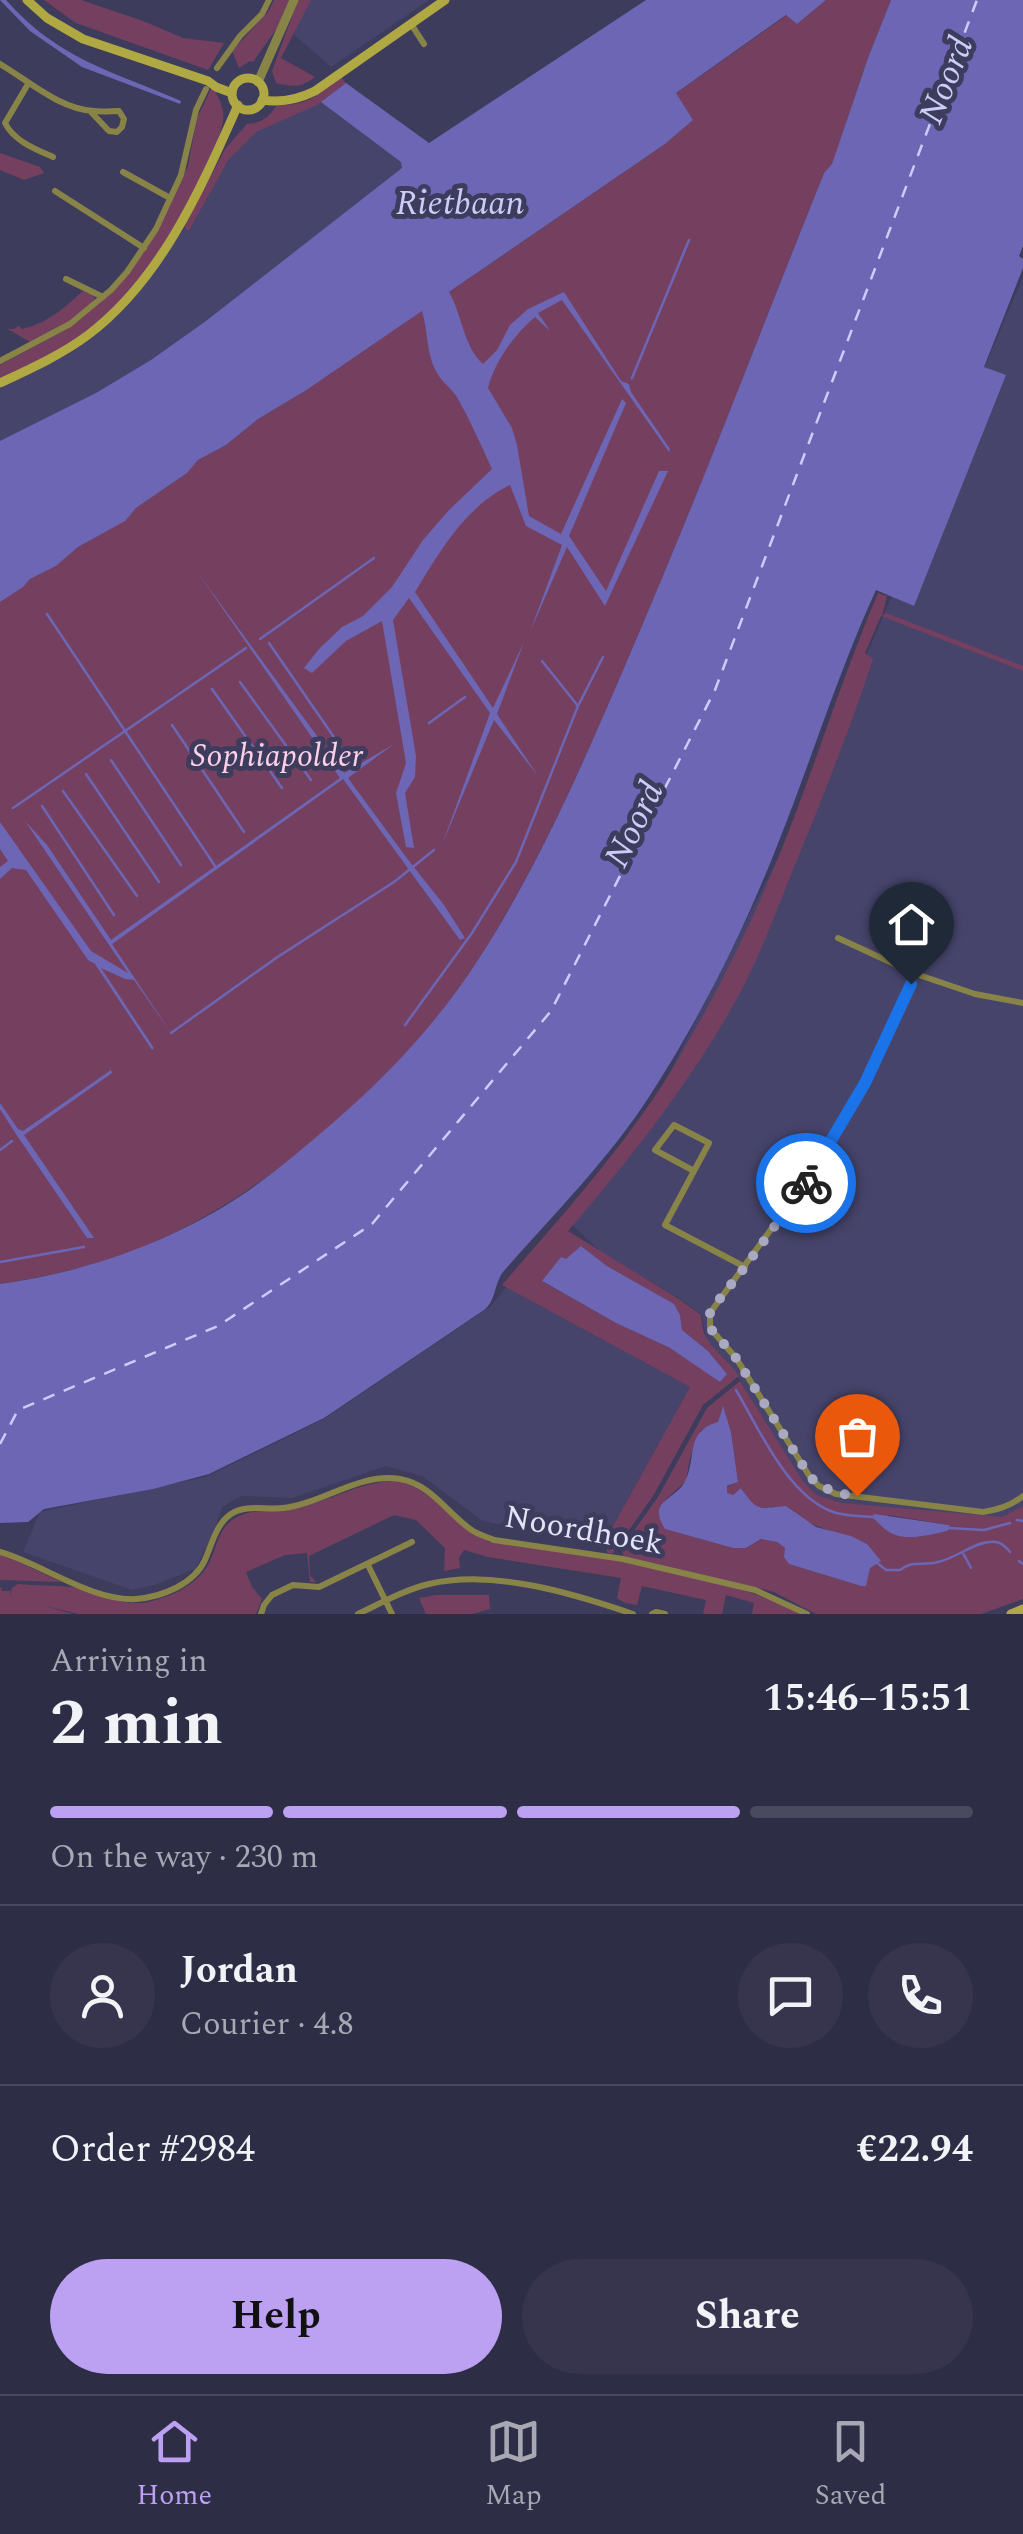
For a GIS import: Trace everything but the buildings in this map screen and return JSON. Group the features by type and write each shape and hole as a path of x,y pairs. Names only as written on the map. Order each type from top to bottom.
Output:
{"main road":[{"path":"27,0 47,18 83,39 207,85 234,89"},
{"path":"234,89 242,79 255,80 263,97 279,102 315,92 445,0"},
{"path":"0,384 66,349 118,310 145,280 170,242 241,107 234,89"},
{"path":"241,107 255,108 263,97"},
{"path":"1011,1614 1023,1609"}],"street":[{"path":"217,68 269,0"},
{"path":"255,80 294,0"},
{"path":"410,24 424,44"},
{"path":"0,64 67,104 91,112 119,111 124,119 122,127 110,131 91,112"},
{"path":"28,84 5,123 21,140 54,156"},
{"path":"1,358 70,324 120,280 156,229 170,198 185,162 192,121 207,85"},
{"path":"123,172 170,198"},
{"path":"55,191 144,248"},
{"path":"66,279 103,297"},
{"path":"838,938 916,974 975,994 1023,1004"},
{"path":"916,974 865,1083 833,1140 710,1313 710,1328 736,1358 819,1486 836,1494 983,1512 998,1510 1023,1496"},
{"path":"694,1171 655,1150 674,1126 709,1144 665,1225 745,1267"},
{"name":"Noordhoek","path":"0,1552 103,1593 143,1598 191,1579 201,1567 217,1530 234,1512 298,1506 368,1481 394,1478 427,1490 476,1533 494,1540 623,1559 755,1590 807,1614"},
{"path":"261,1614 272,1595 292,1585 319,1587 412,1542"},
{"path":"368,1564 392,1614"},
{"path":"358,1614 425,1585 442,1582 510,1582 614,1606 632,1614"},
{"path":"652,1614 665,1614"}],"shaded area":[{"path":"311,0 429,0 331,67 290,31"},
{"path":"323,101 409,163 206,329 0,457 0,376 137,294 244,137"},
{"path":"1023,277 1023,1506 1002,1518 840,1504 815,1497 801,1482 737,1375 706,1340 702,1315 601,1252 564,1217 649,1113 784,846"},
{"path":"506,1287 690,1387 603,1544 483,1521 422,1476 386,1466 292,1498 241,1496 222,1507 195,1569 154,1585 132,1590 23,1552 40,1512 206,1477 324,1419 491,1306"}],"green space":[{"path":"44,0 81,0 183,38 224,43 208,70 76,23"},
{"path":"274,0 289,0 277,28 253,62 239,68 232,51"},
{"path":"298,0 311,0 281,58 315,77 301,85 276,83 272,71"},
{"name":"Sophiapolder","path":"826,0 891,0 832,165 824,173 605,711 543,845 470,972 439,1015 362,1099 270,1174 222,1206 125,1254 63,1272 0,1284 0,602 78,547 117,525 187,473 198,460 226,445 258,419 305,391 665,144 693,120 675,94 787,15 797,24"},
{"path":"341,77 346,83 319,104 256,132 229,159 186,230 225,149 247,124 265,119 277,105 312,98"},
{"path":"212,87 223,113 218,139 188,206 149,269 122,301 83,334 0,379 0,365 69,328 127,275 159,230 188,166 197,118"},
{"path":"0,153 40,167 44,173 24,180 0,170"},
{"path":"83,291 95,299 48,334 30,342 8,329 40,323"},
{"path":"878,593 887,596 882,616 886,613 1023,666 1023,671 881,616 865,653 873,659 844,740 741,991 661,1116 568,1231 701,1315 707,1338 739,1376 703,1405 653,1496 612,1554 608,1553 603,1544 690,1387 502,1285 619,1146 697,1027 770,877","holes":["581,1246 607,1266 673,1304 680,1315 682,1330 708,1351 727,1374 720,1381 670,1348 543,1282"]},
{"path":"740,1381 802,1480 816,1495 842,1503 1002,1517 1023,1506 1023,1599 981,1614 816,1614 774,1592 624,1556 621,1549 658,1497 707,1408","holes":["722,1408 731,1432 738,1482 727,1487 727,1494 733,1495 741,1488 756,1505 786,1506 807,1522 828,1530 861,1586 789,1564 785,1548 777,1542 762,1539 746,1548 733,1548 665,1529 659,1516 665,1500 686,1481 701,1430 718,1423","889,1515 949,1525 950,1528 919,1537 887,1531 882,1524"]},
{"path":"395,1481 422,1491 490,1542 689,1575 765,1598 802,1614 752,1614 754,1603 726,1595 722,1614 703,1614 706,1600 642,1586 637,1605 625,1603 617,1598 621,1578 464,1550 459,1558 460,1568 444,1571 445,1548 416,1520 394,1515 309,1556 310,1575 316,1582 310,1582 307,1553 285,1555 246,1572 262,1599 256,1614 78,1614 42,1605 72,1614 0,1614 0,1586 2,1591 10,1591 10,1596 18,1584 72,1587 129,1603 166,1597 199,1576 223,1530 238,1517 298,1508"},
{"path":"2,1554 61,1582 0,1580"},
{"path":"489,1595 490,1609 472,1614 426,1614 419,1598"}],"water":[{"path":"0,0 6,0 66,50 181,101 180,104 82,67 30,31"},
{"name":"Rietbaan","path":"646,0 826,0 797,24 786,15 676,93 693,120 665,144 449,292 471,348 483,364 497,350 510,325 528,309 564,292 670,449 669,452 562,300 538,313 550,331 535,317 513,340 495,368 488,388 512,428 529,516 561,534 622,399 626,403 569,536 606,591 659,471 668,471 605,606 567,547 530,632 562,545 526,526 510,485 467,517 415,592 493,708 524,642 497,714 538,776 494,720 442,845 490,713 409,598 393,620 416,756 415,777 405,793 414,848 406,847 396,793 406,763 382,621 346,641 312,673 304,668 342,627 363,616 392,587 423,540 492,469 457,397 433,366 422,311 258,419 226,445 198,460 125,521 78,547 0,602 0,441 96,393 151,360 402,168 401,162 321,102 346,83 429,143"},
{"name":"Noord","path":"891,0 1023,0 1023,246 1019,256 1023,268 984,367 1006,375 914,606 876,590 764,879 686,1037 616,1143 503,1272 484,1310 324,1418 209,1474 153,1489 44,1509 28,1522 0,1523 0,1284 65,1272 128,1252 188,1226 256,1185 348,1110 404,1054 455,993 496,931 565,800 606,711 824,173 832,164"},
{"path":"198,573 344,773 394,744 348,778 465,938 460,940 343,779 112,944 171,1033 134,980 101,968 152,1050 26,870 12,868 0,879 0,867 8,861 0,849 0,822 91,951 128,973 25,821 47,845 111,940 340,778"},
{"path":"111,1070 112,1073 24,1135 94,1238 87,1238 16,1134 0,1103 23,1131"},
{"path":"581,1246 607,1266 674,1304 682,1330 708,1351 727,1374 720,1382 670,1348 542,1281 561,1257 566,1259"},
{"path":"723,1406 738,1482 727,1486 727,1493 733,1495 741,1488 760,1507 786,1506 816,1527 867,1544 881,1561 870,1568 866,1586 789,1564 784,1557 785,1548 777,1542 761,1539 746,1548 733,1548 665,1529 660,1507 684,1483 696,1440 707,1427 718,1422"},
{"path":"874,1514 950,1528 924,1536 900,1536 884,1528 872,1517"}],"waterway":[{"path":"632,378 689,240"},
{"path":"260,639 374,558"},
{"path":"47,614 215,866"},
{"path":"269,643 349,759"},
{"path":"13,808 246,648"},
{"path":"405,1025 472,933 516,862 578,706 603,657"},
{"path":"542,661 578,706"},
{"path":"240,682 311,780"},
{"path":"212,689 282,788"},
{"path":"429,723 465,697"},
{"path":"172,725 244,832"},
{"path":"111,760 181,865"},
{"path":"86,774 159,882"},
{"path":"63,791 137,896"},
{"path":"42,806 114,915"},
{"path":"171,1033 276,958 394,882 434,850"},
{"path":"0,1150 12,1141"},
{"path":"0,1262 84,1247"},
{"path":"736,1390 776,1460 802,1492 833,1512 873,1517"},
{"path":"1017,1520 1023,1521"},
{"path":"948,1528 984,1530 1010,1523"},
{"path":"876,1562 886,1570 900,1570 944,1560 990,1542 1002,1544 1010,1552"},
{"path":"963,1553 971,1568"},
{"path":"1019,1561 1023,1564"}],"ferry route":[{"path":"0,1444 18,1410 218,1326 372,1224 551,1011 715,690 977,0"}],"way so far":[{"path":"806,1183 714,1306 710,1328 736,1358 810,1477 836,1494 857,1496"}],"route":[{"path":"806,1183 865,1083 911,984"}]}
